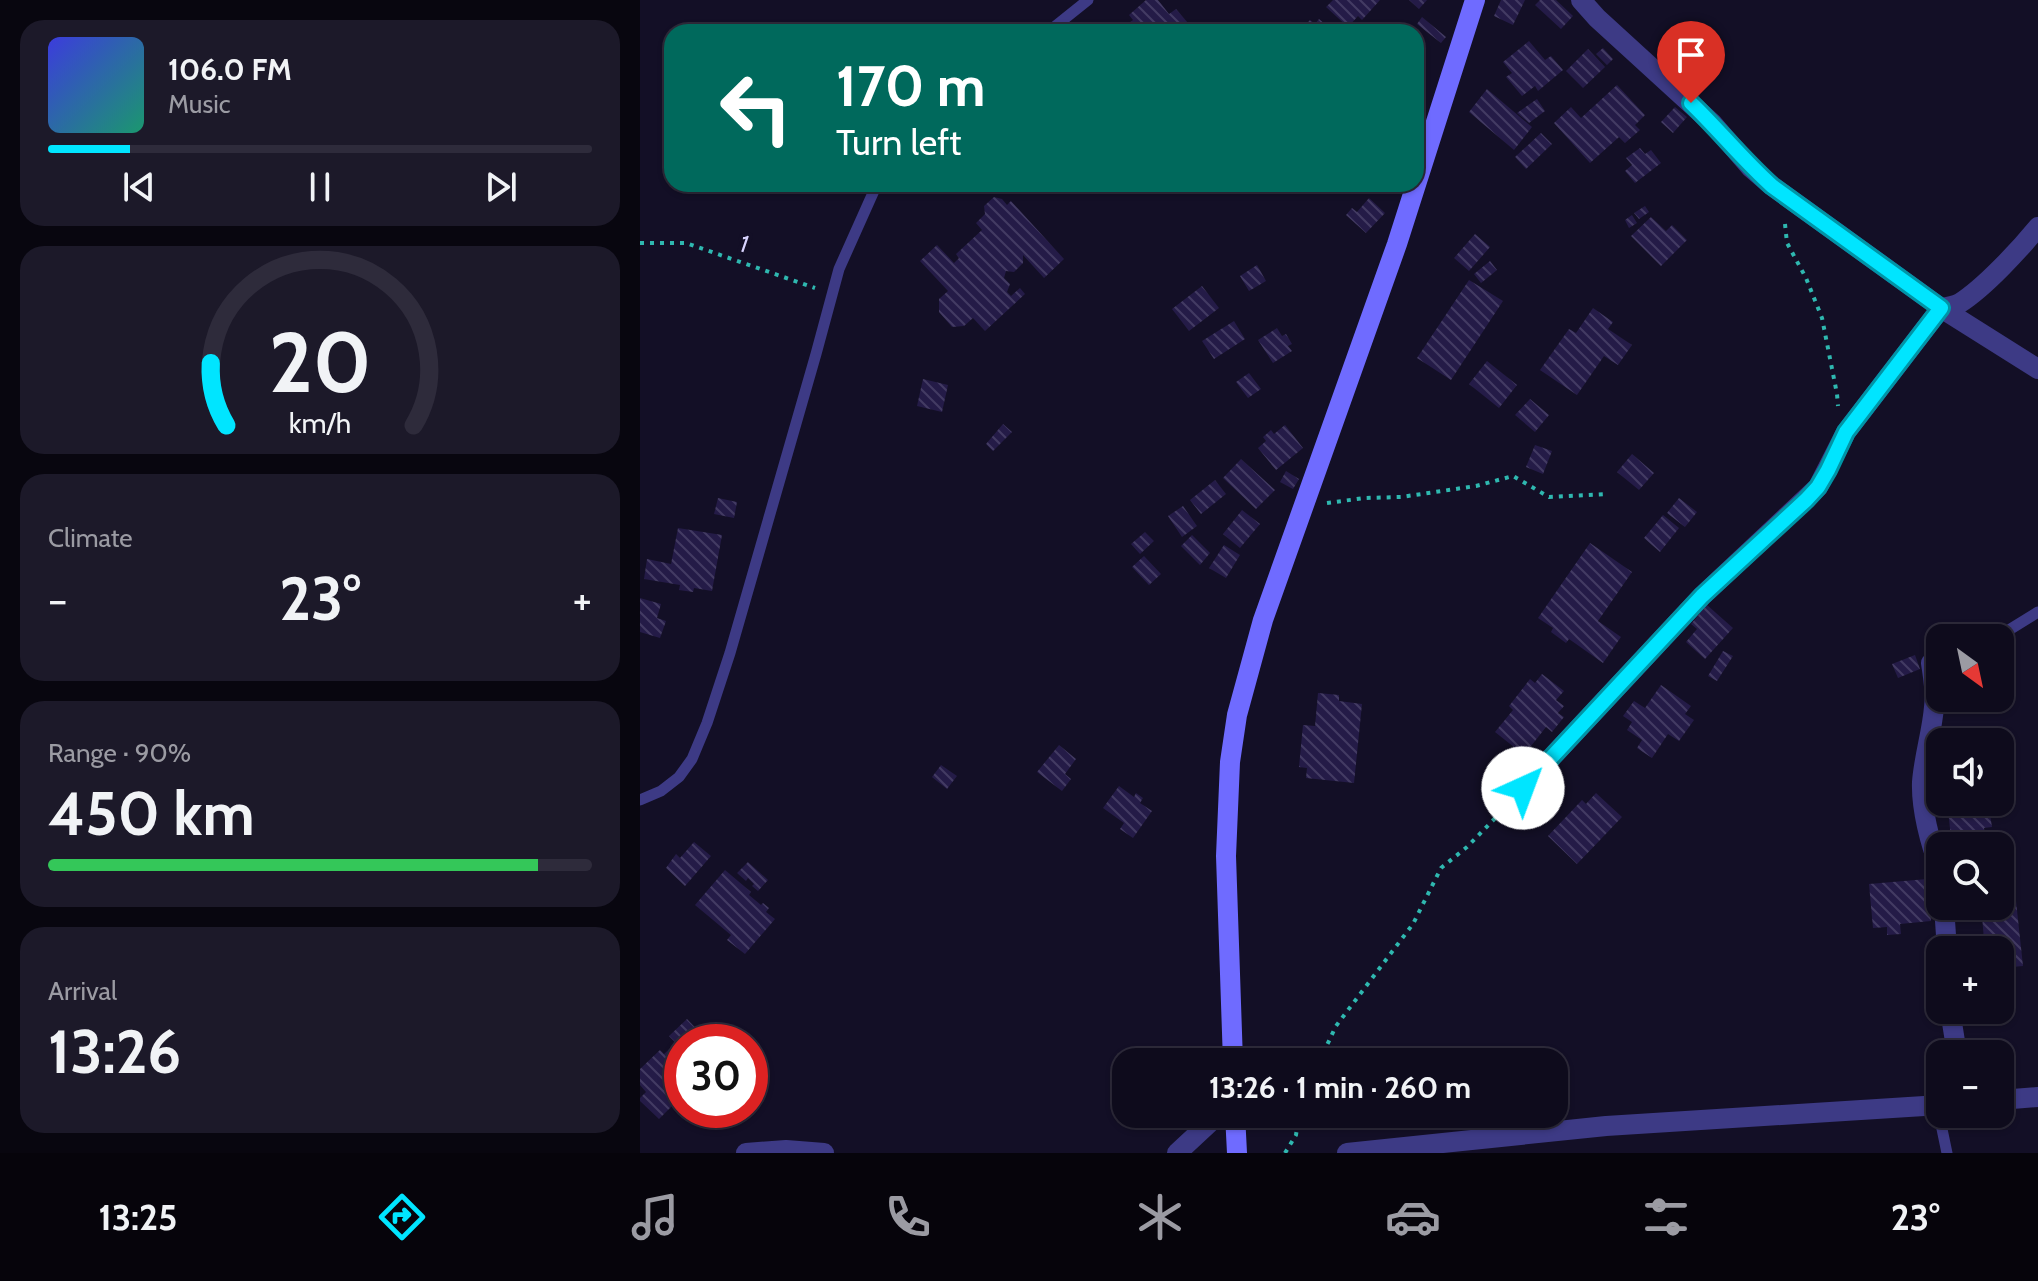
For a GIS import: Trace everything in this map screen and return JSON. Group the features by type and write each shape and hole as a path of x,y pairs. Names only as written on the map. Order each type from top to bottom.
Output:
{"street":[{"path":"1424,160 1475,0"},
{"path":"1581,0 1713,124 1751,168 1772,186 1941,308 2038,369"},
{"path":"1233,1048 1226,856 1230,762 1237,715 1263,620 1414,192"},
{"path":"1523,788 1702,596 1806,500 1823,478 1846,432 1941,308 1957,305 1968,296 2003,265 2038,227"},
{"path":"1928,832 1922,786 1933,712"},
{"path":"2014,1099 2038,1097"},
{"path":"1347,1153 1606,1126 1926,1106"},
{"path":"1177,1153 1204,1128"},
{"path":"1236,1128 1237,1153"},
{"path":"746,1153 786,1150 824,1153"}],"lane":[{"path":"1058,24 1088,0"},
{"path":"640,800 661,791 679,777 692,759 707,723 730,653 839,269 873,192"},
{"path":"2014,627 2038,612"},
{"path":"1942,1128 1947,1153"}],"path":[{"path":"1797,204 1785,216 1787,243 1806,278 1822,318 1837,394 1840,444"},
{"name":"1","path":"640,243 686,243 833,294"},
{"path":"1304,504 1401,497 1476,486 1513,476 1549,497 1607,494"},
{"path":"1326,1048 1336,1026 1413,924 1441,868 1467,847 1523,788"},
{"path":"1285,1153 1297,1128"}],"building":[{"path":"1146,0 1158,0 1169,14 1176,9 1188,23 1128,24 1133,20 1129,15"},
{"path":"1333,0 1380,0 1362,20 1358,16 1351,24 1345,24 1326,7"},
{"path":"1409,0 1427,0 1419,9"},
{"path":"1501,0 1525,0 1513,25 1494,16"},
{"path":"1540,0 1556,0 1573,16 1561,29 1535,5"},
{"path":"1422,17 1446,37 1441,43 1424,30 1424,24 1417,24"},
{"path":"1529,41 1545,60 1551,56 1563,70 1538,91 1535,86 1522,96 1506,77 1512,73 1503,62"},
{"path":"1603,48 1613,59 1607,65 1596,54"},
{"path":"1588,49 1605,67 1583,88 1566,71"},
{"path":"1617,85 1645,115 1635,125 1640,130 1625,143 1619,137 1590,163 1554,123 1571,107 1581,118"},
{"path":"1487,89 1532,127 1514,150 1469,112"},
{"path":"1537,99 1545,111 1529,123 1517,113"},
{"path":"1675,107 1687,117 1673,133 1661,122"},
{"path":"1541,133 1552,144 1526,169 1515,157"},
{"path":"1640,148 1645,154 1651,150 1661,163 1635,183 1625,171 1632,165 1626,158"},
{"path":"994,197 1002,199 1007,205 1011,201 1064,259 1044,278 1023,255 1023,263 1014,272 1006,271 1004,278 1010,284 1007,292 1011,296 1020,288 1025,294 985,331 973,318 964,326 952,327 939,312 939,299 948,291 920,261 937,245 954,263 959,258 956,254 982,230 976,223 985,214 984,206"},
{"path":"1369,198 1385,213 1366,233 1346,215 1352,208 1357,212"},
{"path":"1645,206 1649,212 1639,219 1634,213"},
{"path":"1632,215 1637,223 1629,228 1625,220"},
{"path":"1651,217 1666,231 1672,225 1687,240 1661,266 1631,236"},
{"path":"1475,234 1490,247 1469,271 1454,258"},
{"path":"1490,261 1497,270 1481,283 1474,274"},
{"path":"1257,265 1266,281 1249,291 1240,276"},
{"path":"1469,280 1503,301 1451,380 1417,358"},
{"path":"1202,286 1219,308 1189,331 1172,309"},
{"path":"1593,308 1613,322 1608,329 1632,345 1618,365 1604,356 1577,395 1540,370 1569,329 1576,333"},
{"path":"1234,321 1245,339 1214,359 1202,341"},
{"path":"1277,328 1282,336 1286,334 1292,351 1273,363 1258,340"},
{"path":"1487,361 1517,385 1499,408 1469,384"},
{"path":"1249,373 1261,389 1248,398 1236,382"},
{"path":"923,379 948,385 942,412 917,406"},
{"path":"1530,399 1549,415 1535,432 1515,415"},
{"path":"1003,424 1012,432 993,451 986,444"},
{"path":"1285,425 1303,448 1276,470 1258,448 1271,430 1274,434"},
{"path":"1535,445 1552,451 1543,474 1526,467"},
{"path":"1632,454 1654,473 1639,490 1617,472"},
{"path":"1241,459 1275,490 1256,509 1223,478"},
{"path":"1286,471 1299,479 1293,489 1280,482"},
{"path":"1215,480 1226,494 1201,514 1190,500"},
{"path":"718,498 737,502 734,518 714,514"},
{"path":"1679,498 1697,512 1685,527 1667,513"},
{"path":"1183,506 1197,526 1182,537 1168,516"},
{"path":"1242,510 1260,524 1240,548 1223,534"},
{"path":"1663,515 1679,528 1660,552 1644,538"},
{"path":"678,528 722,535 712,591 694,588 693,592 679,590 680,585 644,579 647,559 671,564"},
{"path":"1145,532 1154,541 1140,554 1131,544"},
{"path":"1192,535 1210,553 1200,565 1181,546"},
{"path":"1590,543 1632,572 1598,621 1621,637 1603,663 1569,639 1566,643 1551,632 1553,628 1538,618"},
{"path":"1224,545 1240,555 1226,578 1209,568"},
{"path":"1144,556 1161,574 1149,585 1132,567"},
{"path":"640,598 661,604 657,618 666,621 660,638 640,632"},
{"path":"1707,605 1733,628 1705,659 1686,642 1697,629 1691,624"},
{"path":"1723,651 1733,656 1717,681 1708,676"},
{"path":"1915,655 1920,669 1898,678 1892,664"},
{"path":"1542,674 1564,691 1556,700 1564,706 1558,713 1564,717 1552,732 1546,727 1524,755 1495,732 1513,710 1509,706 1530,679 1535,683"},
{"path":"1661,685 1691,706 1685,714 1694,720 1679,741 1668,734 1652,758 1637,748 1642,740 1627,730 1632,722 1623,716 1634,701 1645,708"},
{"path":"1318,693 1339,695 1339,701 1362,704 1354,783 1306,778 1307,768 1299,767 1303,725 1315,726"},
{"path":"1059,745 1076,759 1065,774 1071,779 1062,791 1037,772"},
{"path":"941,765 957,776 947,789 932,777"},
{"path":"1119,786 1134,797 1136,793 1143,798 1140,803 1152,811 1133,838 1120,829 1124,823 1103,808"},
{"path":"1596,793 1622,817 1577,864 1548,836 1582,800 1586,804"},
{"path":"1949,816 1990,816 1992,827 1984,828 1984,832 1950,832"},
{"path":"694,842 711,856 685,886 666,868 676,854 680,858"},
{"path":"748,862 768,880 758,891 748,878 746,881 737,873"},
{"path":"725,870 751,892 749,895 769,908 766,912 775,919 745,954 727,940 731,935 695,905"},
{"path":"1926,879 1926,920 1931,921 1900,924 1901,934 1887,935 1887,927 1873,928 1869,884"},
{"path":"2014,901 2023,966 2014,967 2014,936 1984,936 1982,920 2014,920"},
{"path":"660,1050 664,1054 664,1114 659,1119 640,1101 646,1092 640,1085 640,1069"}],"route":[{"path":"1523,788 1702,596 1818,487 1846,432 1941,308 1772,186 1751,168 1691,103"}]}
